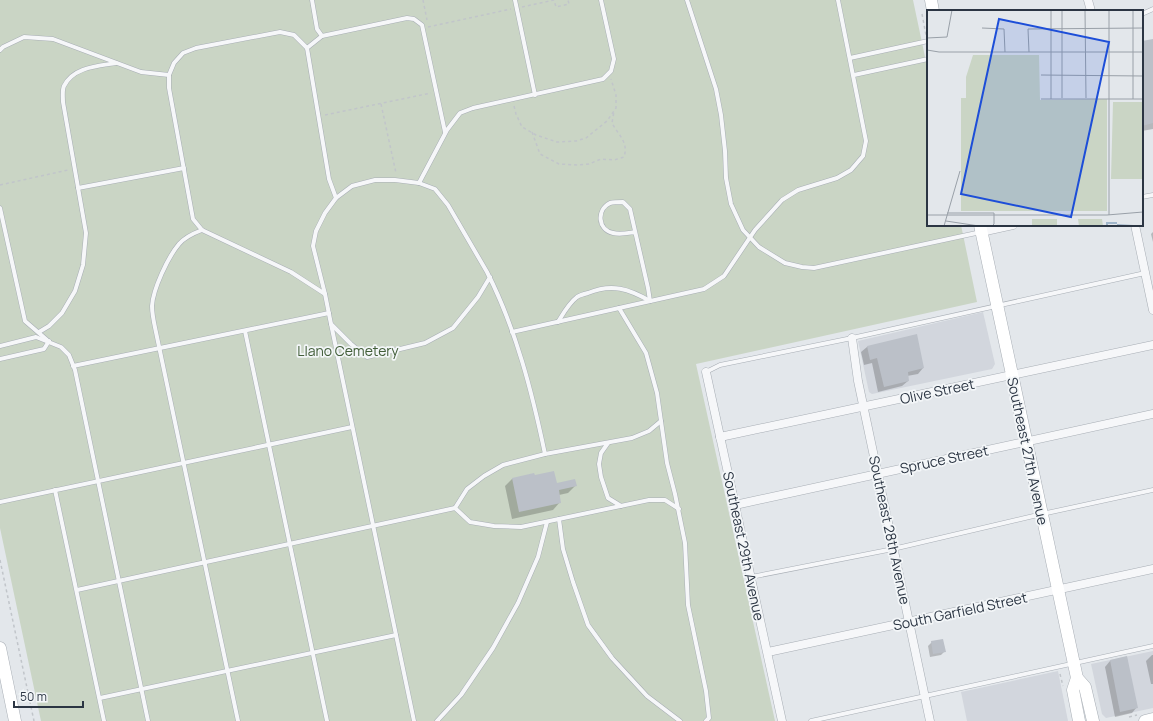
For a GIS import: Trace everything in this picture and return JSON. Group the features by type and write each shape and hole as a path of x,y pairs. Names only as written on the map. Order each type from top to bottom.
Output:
{"main road":[{"name":"Southeast 27th Avenue","path":"980,228 1074,663 1078,678 1085,687 1092,721"},
{"path":"0,648 15,721"},
{"name":"Southeast 27th Avenue","path":"1078,678 1074,690 1079,721"},
{"path":"1145,721 1153,719"}],"street":[{"path":"1088,0 1091,10"},
{"path":"980,228 1000,226"},
{"path":"1135,226 1153,310"},
{"name":"Southeast 28th Avenue","path":"852,338 863,406 930,721"},
{"name":"Olive Street","path":"720,437 1153,345"},
{"name":"Southeast 29th Avenue","path":"706,372 782,721"},
{"name":"Spruce Street","path":"735,504 1153,414"},
{"name":"South Garfield Street","path":"768,652 1153,569"}],"lane":[{"path":"312,0 317,29 322,36"},
{"path":"515,0 535,94"},
{"path":"419,183 445,133 460,114 473,108 603,79 611,71 614,59 600,0"},
{"path":"687,0 716,89 721,115 725,150 726,178 731,204 743,230 759,247 785,262 802,267 814,268 980,228"},
{"path":"512,332 704,289 724,276 755,230 782,200 798,190 837,178 851,170 863,156 866,141 838,0"},
{"path":"1143,14 1153,9"},
{"path":"307,48 322,36 407,18 414,19 422,25 445,133"},
{"path":"325,294 291,272 202,230 193,219 169,88 169,74 174,63 183,54 196,48 280,32 294,35 307,48 329,179 336,198"},
{"path":"0,50 3,47 24,38 53,39 141,72 169,74"},
{"path":"850,58 927,41"},
{"path":"854,75 927,59"},
{"path":"39,332 49,326 62,313 75,291 84,265 86,233 63,102 64,86 74,74 85,68 116,63"},
{"path":"78,188 184,168"},
{"path":"414,721 314,246 316,231 325,213 336,198 352,186 374,180 398,180 419,183 435,189 448,205 499,295 534,402 545,454"},
{"path":"1143,197 1153,195"},
{"path":"635,232 619,234 611,233 603,227 600,219 603,208 611,203 623,202 630,208 650,301"},
{"path":"0,208 25,321 69,355 73,366 148,721"},
{"path":"202,230 192,234 179,244 168,262 158,284 152,307 159,348 238,721"},
{"path":"706,372 720,365 852,338 1145,273"},
{"path":"331,324 351,344 367,357 425,343 453,328 478,297 490,277"},
{"path":"558,322 567,307 577,297 597,289 610,287 632,291 650,301"},
{"path":"619,308 646,353 657,393 667,463 686,543 688,605 706,692 709,718 706,721"},
{"path":"73,366 329,313"},
{"path":"245,331 327,721"},
{"path":"0,346 36,337 49,341"},
{"path":"0,359 44,349 49,341"},
{"path":"77,590 455,508 467,489 484,476 503,465 545,454 632,438 649,430 661,421"},
{"path":"0,502 352,427"},
{"path":"608,443 601,453 599,464 601,477 608,498 621,506"},
{"path":"55,490 104,721"},
{"path":"751,577 893,549 1153,490"},
{"path":"455,508 470,522 494,526 522,528 649,500 664,500 679,509"},
{"path":"559,519 563,550 588,625 612,658 647,696 680,721"},
{"path":"437,721 461,695 493,648 518,603 538,557 547,522"},
{"path":"100,698 396,635"},
{"path":"811,721 1153,646"}],"path":[{"path":"423,0 427,20"},
{"path":"422,28 554,0 556,7 569,4 568,0"},
{"path":"926,4 926,35"},
{"path":"513,100 516,114 522,127 557,142 586,138 607,121 616,108 616,95 613,82 608,74"},
{"path":"319,117 436,91"},
{"path":"381,103 398,180"},
{"path":"532,132 540,154 559,164 578,165 589,164 601,159 614,160 624,157 626,150 624,142 612,123 614,109"},
{"path":"0,185 74,168"},
{"path":"0,560 34,721"}],"shaded area":[{"path":"983,312 995,364 992,369 872,394 869,392 858,341"},
{"path":"1153,651 1153,708 1106,718 1102,714 1091,664"},
{"path":"1058,671 1068,721 967,721 961,692"}],"green space":[{"name":"Llano Cemetery","path":"0,0 913,0 927,66 927,226 961,226 977,302 696,364 775,721 41,721 0,528"}],"building":[{"path":"1153,39 1153,123 1143,126 1143,41"},
{"path":"917,334 924,368 908,372 909,381 884,387 877,358 870,360 867,346"},
{"path":"554,471 557,483 575,479 577,486 559,490 561,503 519,512 512,478 534,473 535,475"},
{"path":"943,639 946,652 933,654 931,641"},
{"path":"1127,656 1138,708 1120,712 1110,660"}]}
